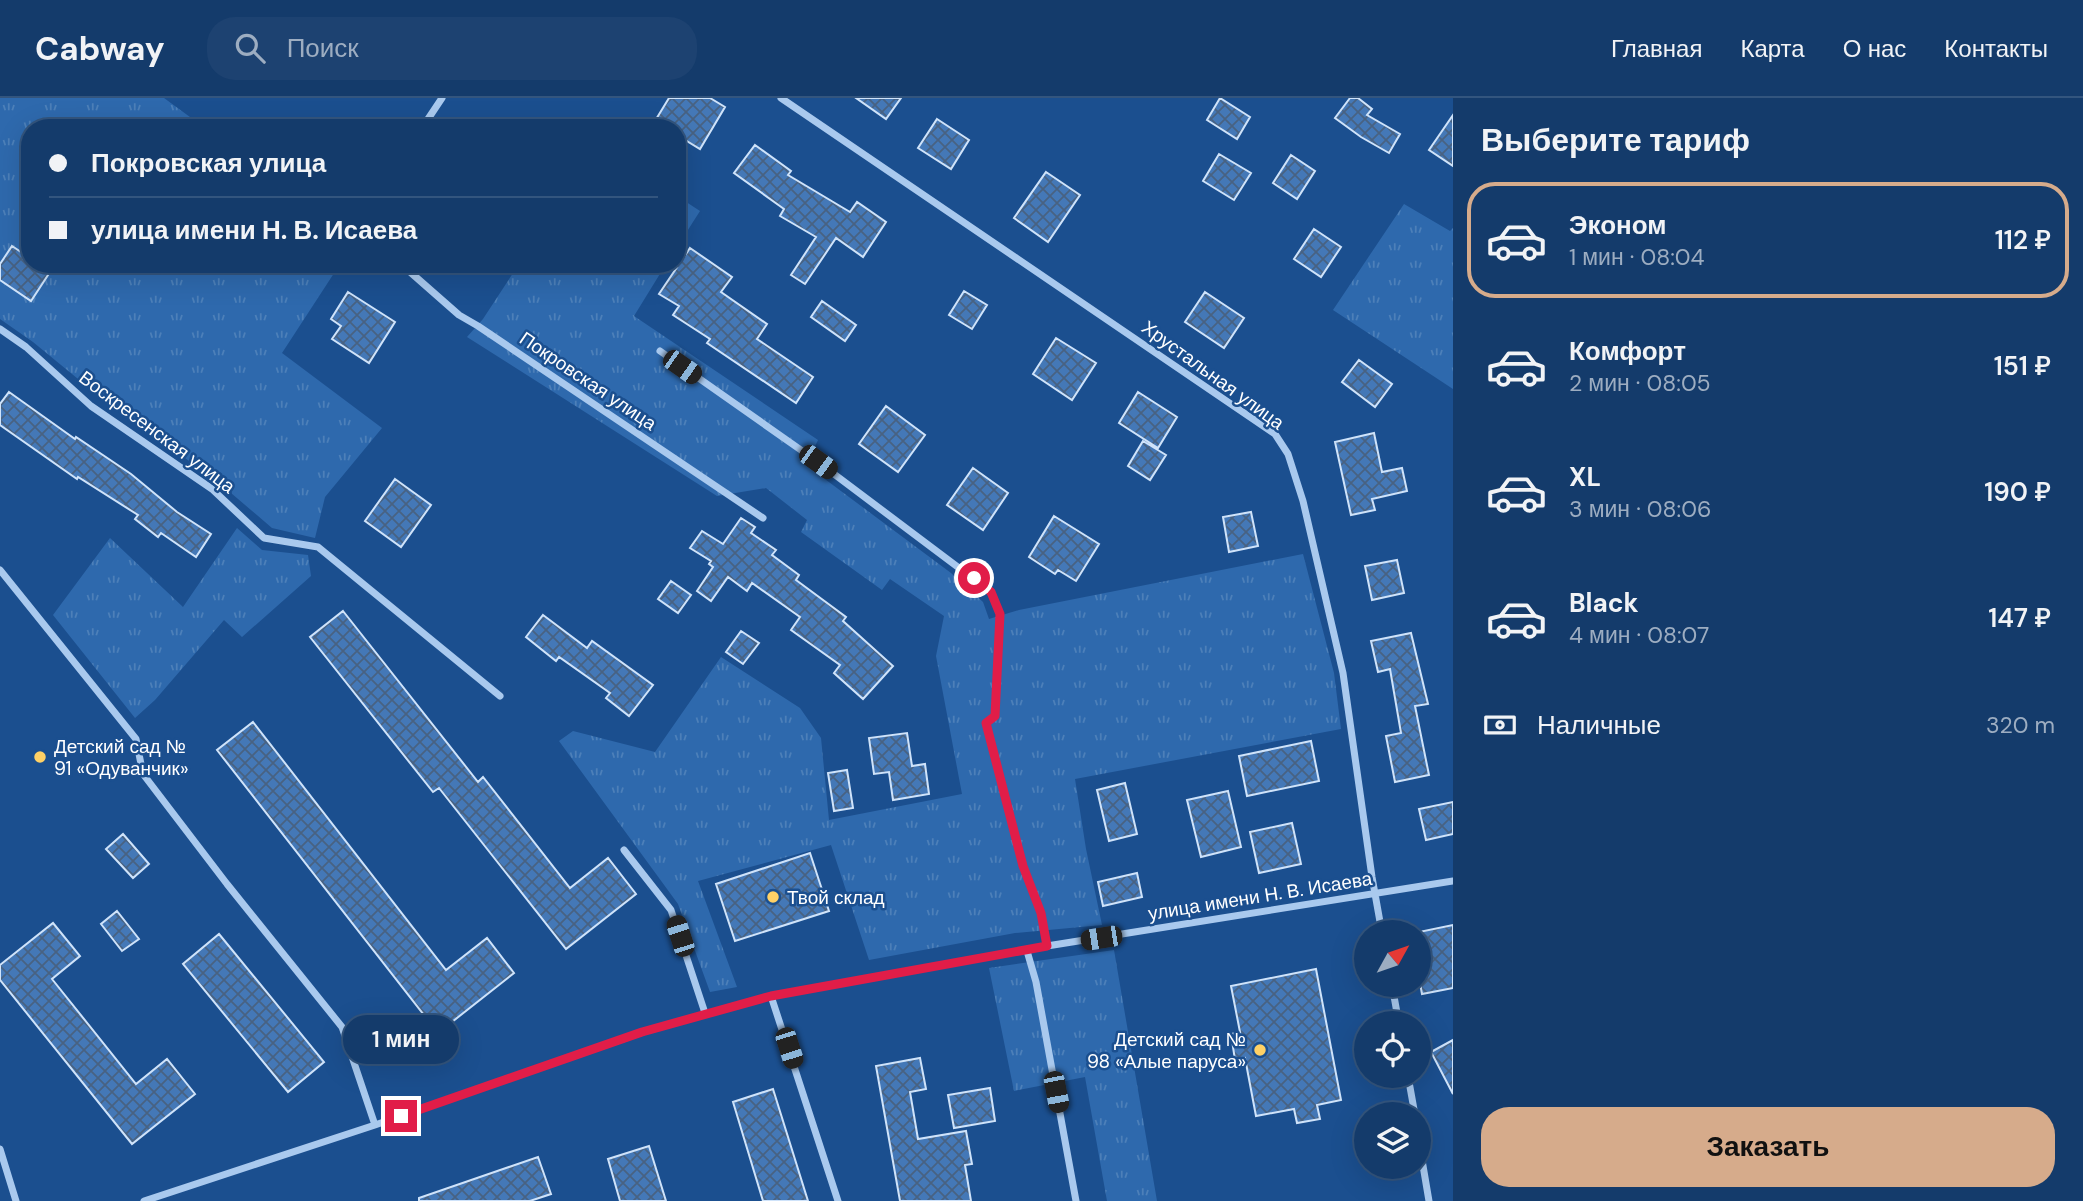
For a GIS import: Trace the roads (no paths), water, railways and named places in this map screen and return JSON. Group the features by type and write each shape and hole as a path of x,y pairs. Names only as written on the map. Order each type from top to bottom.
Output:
{"street":[{"path":"428,119 442,98"},
{"name":"Хрустальная улица","path":"780,98 1275,434 1288,454 1303,501 1343,673 1380,920"},
{"name":"Покровская улица","path":"411,273 459,315 763,518"},
{"name":"Воскресенская улица","path":"0,329 26,347 91,406 212,489 264,538 318,547 500,696"},
{"path":"660,351 818,462 991,592 1000,614 995,716 986,723 1023,866 1041,913 1047,946"},
{"path":"0,570 136,739 143,774 151,785 342,1027 375,1125"},
{"path":"624,850 671,910 705,1013"},
{"name":"улица имени Н. В. Исаева","path":"144,1201 375,1125 597,1047 705,1013 771,996 1047,946 1453,881"},
{"path":"1027,950 1036,982 1076,1201"},
{"path":"771,996 838,1201"},
{"path":"0,1149 16,1201"},
{"path":"1425,1179 1429,1201"}],"place":[{"name":"Детский сад № 91 «Одуванчик»","path":"40,757"},
{"name":"Твой склад","path":"773,897"},
{"name":"Детский сад № 98 «Алые паруса»","path":"1260,1050"}]}
